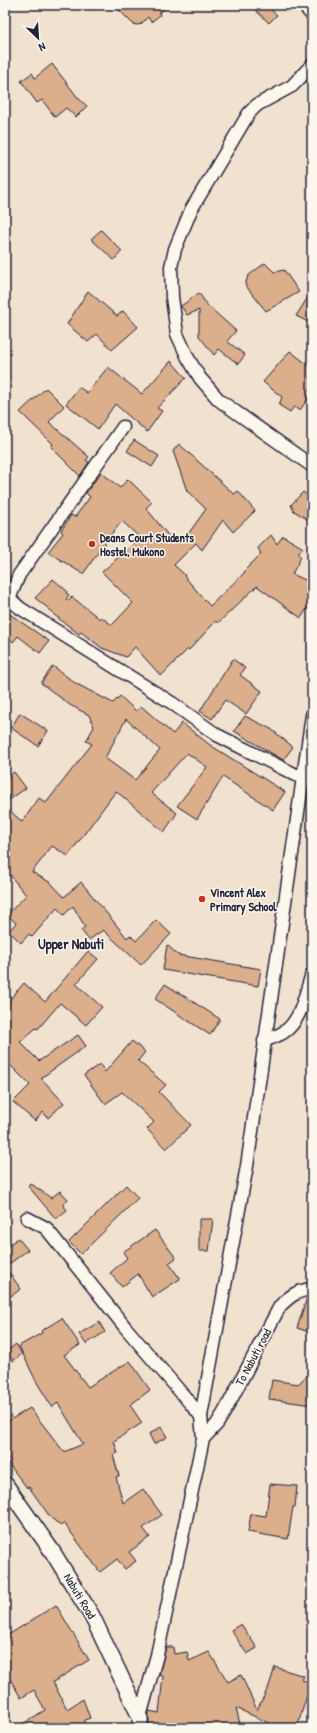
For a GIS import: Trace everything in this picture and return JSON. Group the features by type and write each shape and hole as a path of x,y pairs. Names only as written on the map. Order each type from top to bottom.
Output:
{"street":[{"path":"303,5 312,15"},
{"path":"312,65 292,86 257,105 249,113 191,210 174,249 171,267 172,297 177,334 188,358 200,378 219,400 312,466"},
{"path":"123,427 19,575 7,597 20,608 172,703 217,735 302,778"},
{"path":"140,1723 157,1656 204,1438 201,1416 247,1166 312,715"},
{"path":"264,1041 283,1032 297,1017 312,974"},
{"path":"27,1218 46,1228 125,1327 201,1416"},
{"name":"To Nabuti road","path":"204,1438 217,1424 225,1411 280,1306 290,1296 302,1290 312,1289"},
{"name":"Nabuti Road","path":"5,1484 52,1551 92,1616 140,1723"}],"building":[{"path":"114,5 169,5 151,22 148,17 141,24 137,25 133,24"},
{"path":"250,5 266,5 277,15 269,23"},
{"path":"52,64 79,99 87,106 76,117 66,108 55,117 42,100 37,103 21,81 32,73 35,78"},
{"path":"101,230 122,251 114,260 91,239"},
{"path":"265,263 274,272 284,270 299,292 266,311 245,285 248,276"},
{"path":"88,291 117,316 123,311 138,327 112,350 97,334 88,342 67,324"},
{"path":"312,291 312,324 296,316"},
{"path":"199,293 207,305 236,331 227,341 245,355 238,364 219,349 214,355 199,336 199,310 187,315 181,306"},
{"path":"290,351 312,368 312,393 300,410 294,407 290,412 279,405 282,397 263,382"},
{"path":"171,361 186,378 157,408 162,411 147,432 115,404 98,429 66,404 79,387 87,393 108,367 142,394"},
{"path":"46,388 64,406 49,422 89,457 86,460 89,462 80,476 51,447 53,444 20,412"},
{"path":"134,440 159,456 152,467 127,451"},
{"path":"179,444 234,494 238,491 255,511 233,532 223,520 202,550 196,543 174,565 185,575 184,576 210,606 261,554 258,548 271,535 277,544 283,536 303,548 298,554 301,557 292,574 312,583 312,601 301,618 257,586 218,623 216,621 189,650 188,649 161,676 135,647 126,657 102,648 81,632 79,634 35,598 53,579 67,591 66,593 69,595 66,599 68,601 72,597 100,619 101,617 112,625 133,603 102,572 140,538 122,521 83,574 48,552 63,533 61,531 71,515 75,517 90,497 86,493 101,472 120,488 128,479 152,502 146,508 175,544 184,535 186,537 206,509 187,491 173,451"},
{"path":"303,492 312,499 312,522 294,511 291,505"},
{"path":"5,611 49,641 40,653 18,636 13,642 5,635"},
{"path":"233,659 245,668 240,675 262,691 246,714 225,700 212,719 200,711"},
{"path":"53,666 75,683 113,703 120,696 136,711 141,706 173,734 182,723 210,745 285,792 273,810 223,777 197,819 177,806 207,767 187,753 151,793 177,813 164,832 116,791 68,856 52,846 32,872 51,883 64,897 81,882 127,938 130,935 136,941 156,920 171,934 141,965 103,930 89,940 81,930 85,927 73,906 64,915 57,908 32,937 29,934 21,943 9,931 16,923 7,915 26,895 5,869 5,806 22,822 39,798 46,803 92,744 86,741 94,727 89,715 70,705 41,683","holes":["126,719 160,750 135,780 105,758"]},
{"path":"20,713 48,731 38,746 11,728"},
{"path":"245,716 271,729 293,747 283,760 234,731"},
{"path":"14,772 26,788 5,803 5,779"},
{"path":"167,945 178,955 261,969 258,986 163,970"},
{"path":"88,951 98,959 76,984 102,1007 86,1025 60,1003 38,1029 36,1028 20,1042 39,1061 78,1035 86,1046 41,1078 64,1103 48,1118 43,1112 35,1121 13,1102 30,1085 5,1060 5,1005 24,983 45,1002"},
{"path":"165,984 220,1019 210,1035 155,999"},
{"path":"132,1041 145,1052 138,1061 166,1085 159,1092 191,1125 166,1149 147,1129 154,1122 122,1092 105,1104 84,1075 100,1064 105,1072"},
{"path":"30,1183 51,1198 60,1191 68,1199 63,1205 67,1210 56,1219 28,1186"},
{"path":"126,1185 138,1198 81,1254 69,1242"},
{"path":"199,1219 213,1219 209,1251 199,1251"},
{"path":"155,1230 176,1258 169,1263 180,1279 152,1297 138,1274 122,1287 110,1273 127,1258 123,1252"},
{"path":"18,1238 28,1250 5,1267 5,1248"},
{"path":"5,1267 21,1289 5,1300"},
{"path":"307,1297 312,1297 312,1333 297,1328"},
{"path":"62,1318 80,1345 64,1355 88,1387 130,1361 150,1390 130,1405 142,1423 114,1441 118,1453 113,1455 119,1476 116,1477 123,1503 143,1489 162,1515 143,1528 150,1537 129,1552 136,1561 125,1569 117,1559 100,1572 64,1523 61,1526 50,1517 29,1487 27,1488 8,1463 10,1461 5,1453 5,1423 30,1408 64,1452 83,1444 58,1403 52,1407 36,1381 19,1346 42,1333 41,1331"},
{"path":"99,1322 105,1332 86,1344 79,1334"},
{"path":"16,1344 22,1354 13,1361 7,1351"},
{"path":"312,1371 312,1405 269,1399 272,1380 298,1384"},
{"path":"161,1427 167,1437 154,1444 149,1434"},
{"path":"270,1484 297,1486 295,1507 293,1507 288,1539 248,1532 251,1514 266,1516"},
{"path":"56,1605 89,1660 53,1682 67,1709 83,1699 90,1718 85,1720 85,1728 16,1728 45,1710 34,1690 21,1698 5,1670 5,1637"},
{"path":"241,1624 257,1648 247,1654 231,1630"},
{"path":"166,1647 173,1647 174,1654 187,1652 189,1661 209,1652 228,1682 241,1675 257,1710 269,1686 275,1667 304,1676 302,1680 311,1683 297,1727 273,1725 236,1708 241,1728 149,1728 149,1711 159,1713 163,1676 159,1675"}],"place":[{"name":"Deans Court Students Hostel, Mukono","path":"92,544"},
{"name":"Vincent Alex Primary School","path":"202,899"}],"district":[{"name":"Upper Nabuti","path":"71,943"}]}
